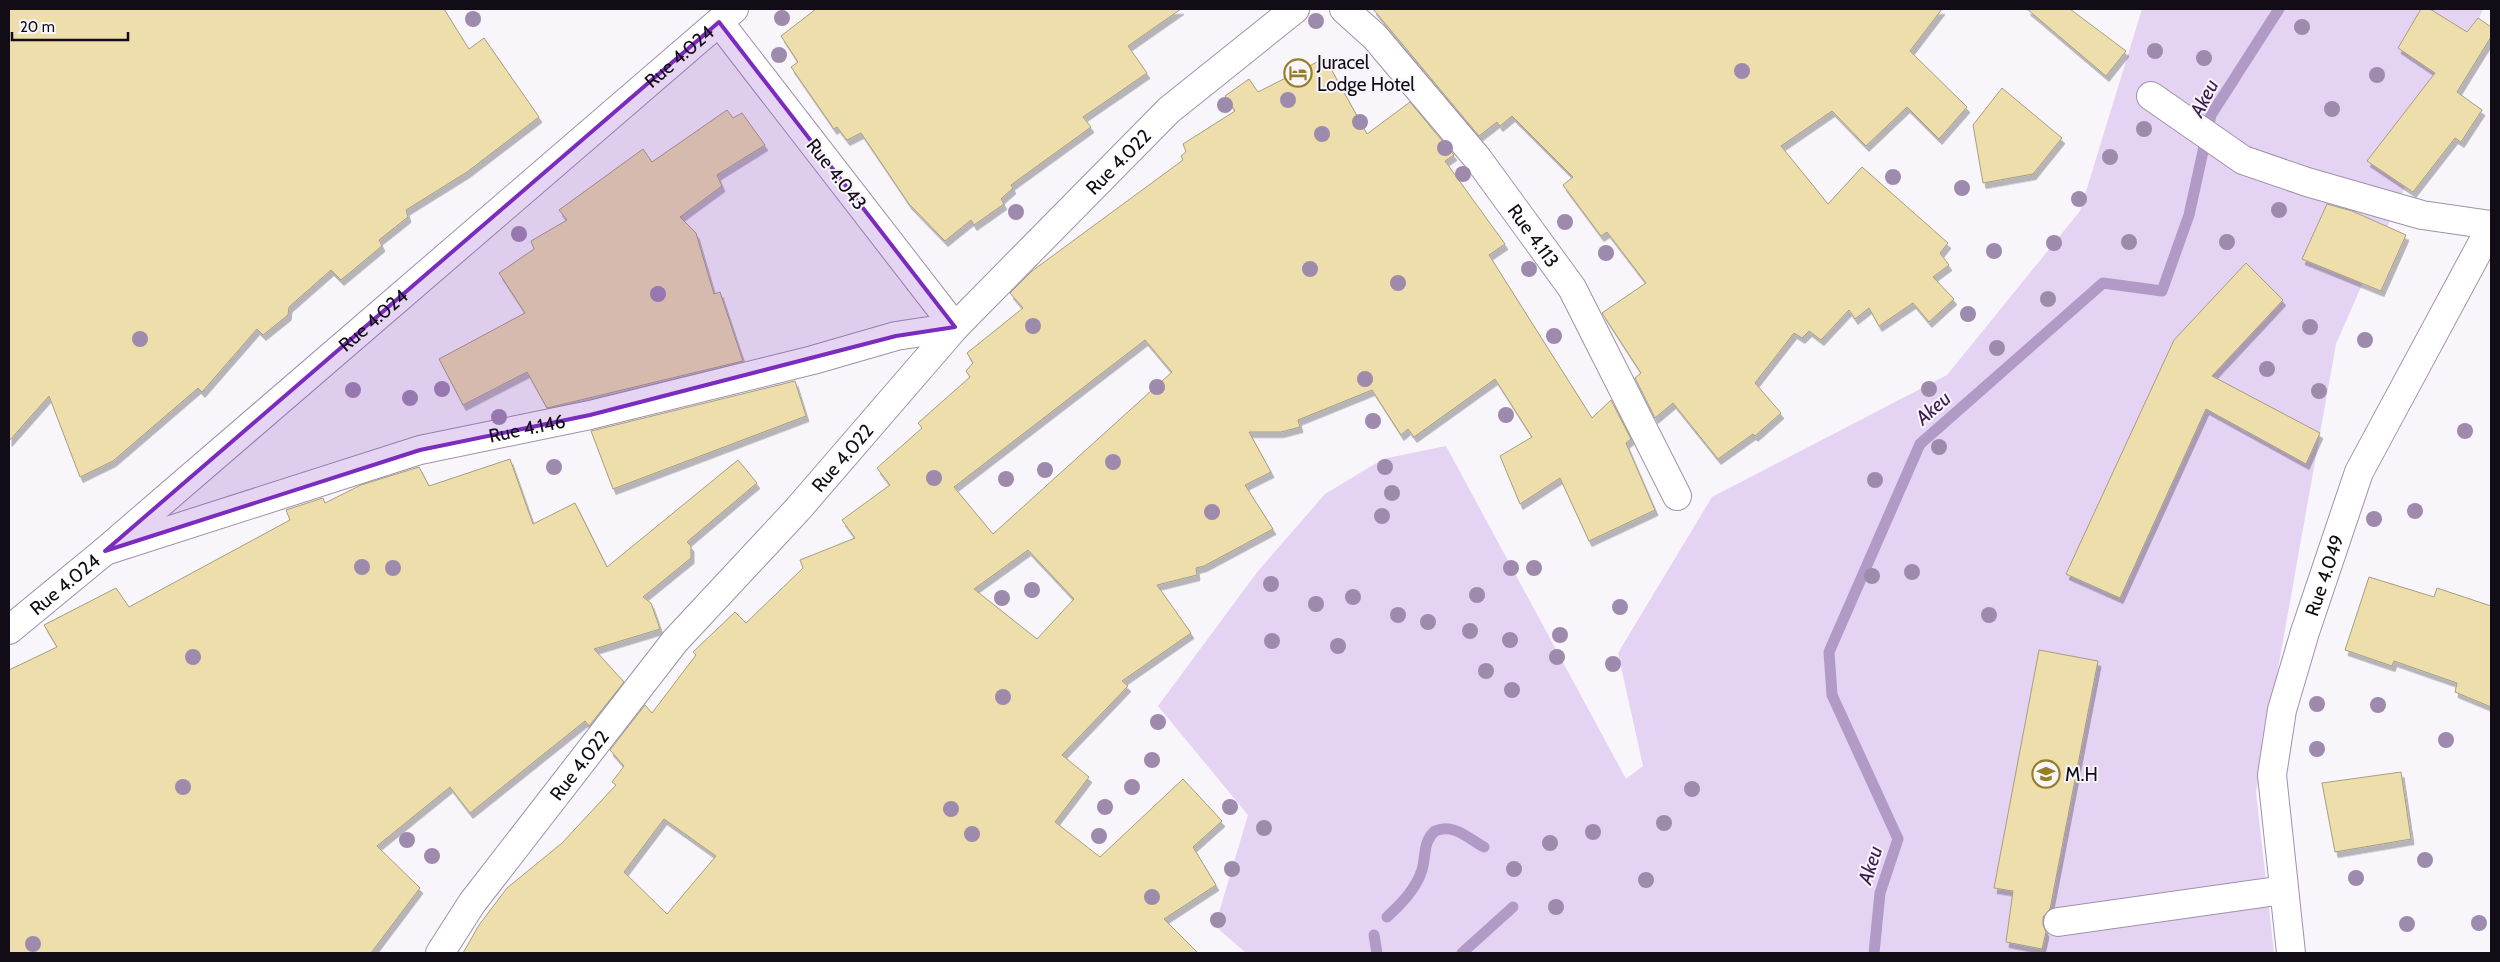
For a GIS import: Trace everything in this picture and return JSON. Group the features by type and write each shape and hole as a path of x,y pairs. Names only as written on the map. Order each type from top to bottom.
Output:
{"street":[{"name":"Rue 4.022","path":"440,953 472,903 675,641 798,509 955,327 1169,110 1294,9"},
{"name":"Rue 4.113","path":"1344,9 1375,37 1478,159 1572,288 1677,496"},
{"name":"Rue 4.043","path":"727,15 955,327"},
{"name":"Rue 4.024","path":"9,630 105,552 727,15"},
{"path":"2151,96 2243,160 2307,182 2422,215 2491,226"},
{"name":"Rue 4.049","path":"2291,953 2272,775 2282,710 2305,632 2360,472 2491,226"},
{"name":"Rue 4.146","path":"105,552 420,450 590,414 813,360 896,336 955,327"},
{"path":"2058,922 2284,890"}],"highlighted area":[{"path":"719,22 955,327 896,336 590,415 420,450 105,551"}],"shaded area":[{"path":"2142,9 2483,9 2336,344 2256,792 2274,953 1246,953 1215,926 1248,815 1158,706 1258,571 1325,494 1383,459 1446,446 1626,779 1643,766 1618,653 1712,497 1947,375 2080,211"}],"building":[{"path":"9,9 444,9 469,49 484,38 539,117 467,172 406,210 408,217 379,240 382,246 341,280 331,270 289,307 288,315 263,335 257,329 202,392 198,388 113,461 80,477 49,396 9,441"},
{"path":"816,9 1181,9 1128,46 1147,73 1083,117 1091,127 1011,185 1013,188 1001,199 1004,204 974,225 971,220 945,241 909,204 861,133 847,140 837,127 834,129 791,67 798,62 781,36"},
{"path":"1373,9 1942,9 1910,51 1967,107 1939,139 1907,107 1866,146 1832,111 1781,146 1828,204 1862,167 1948,243 1940,253 1949,265 1933,277 1954,299 1929,322 1913,303 1879,326 1869,308 1855,319 1849,310 1821,340 1809,331 1802,338 1794,333 1755,383 1781,413 1755,436 1753,434 1718,459 1673,403 1655,418 1635,378 1641,373 1602,313 1646,283 1607,232 1601,236 1563,185 1573,177 1512,116 1500,126 1497,122 1479,136"},
{"path":"2027,9 2070,9 2126,51 2106,76"},
{"path":"2421,9 2430,9 2467,32 2478,18 2491,27 2491,37 2457,92 2482,110 2461,142 2455,138 2413,192 2367,161 2435,73 2398,48"},
{"path":"1325,58 1367,134 1410,102 1454,155 1445,161 1505,244 1489,255 1592,418 1611,400 1631,439 1626,443 1655,510 1589,541 1560,478 1520,504 1500,456 1532,437 1495,379 1414,437 1408,429 1401,435 1372,390 1298,420 1300,427 1281,432 1249,432 1271,472 1245,485 1273,529 1204,566 1196,568 1197,575 1157,585 1191,633 1122,681 1128,686 1062,755 1089,777 1055,822 1100,857 1183,779 1222,821 1193,847 1216,885 1164,919 1198,953 463,953 479,925 507,888 562,843 616,785 612,782 624,766 610,750 645,705 652,713 696,655 693,652 735,612 746,623 803,568 800,560 855,538 842,520 890,485 877,468 922,428 918,423 970,377 966,371 973,363 967,353 1023,308 1010,293 1032,271 1183,160 1181,156 1186,152 1183,144 1235,111 1225,96 1249,79 1258,92","holes":["1145,340 1172,372 993,534 954,487","1028,550 1074,599 1037,639 974,589","664,819 716,856 667,914 624,872"]},
{"path":"2002,88 2062,138 2033,174 1983,183 1973,125"},
{"path":"727,110 733,118 742,113 765,145 717,175 722,186 680,217 696,233 714,294 720,292 743,361 547,408 527,372 463,405 439,359 525,313 499,273 534,249 531,241 567,220 559,210 643,149 652,162"},
{"path":"2327,204 2352,211 2406,235 2381,291 2302,259"},
{"path":"2246,263 2283,300 2212,376 2320,433 2306,464 2206,409 2120,598 2066,574 2174,340"},
{"path":"795,381 806,416 613,489 591,431"},
{"path":"510,459 533,524 575,503 607,567 738,460 757,483 687,542 691,546 691,558 643,597 651,603 660,629 594,649 624,682 589,726 585,721 470,813 450,787 377,846 420,888 371,953 9,953 9,670 57,647 44,625 116,588 129,607 290,520 286,510 323,498 325,503 361,485 419,467 429,486"},
{"path":"2369,577 2434,597 2437,588 2491,606 2491,707 2455,692 2457,683 2394,661 2392,666 2345,650"},
{"name":"M.H","path":"2039,650 2098,661 2050,909 2043,917 2043,925 2046,932 2042,949 2006,942 2013,891 1994,888"},
{"path":"2401,772 2411,839 2335,852 2322,783"}],"waterway":[{"name":"Akeu","path":"1874,953 1880,893 1898,839 1832,695 1829,652 1920,444 2103,283 2162,291 2189,215 2211,115 2279,9"},
{"path":"1387,917 1416,884 1422,870 1428,839 1435,831 1442,829 1455,830 1484,847"},
{"path":"1462,953 1513,907"},
{"path":"1374,935 1377,953"}],"place":[{"name":"Juracel Lodge Hotel","path":"1298,73"},
{"name":"M.H","path":"2046,774"}]}
